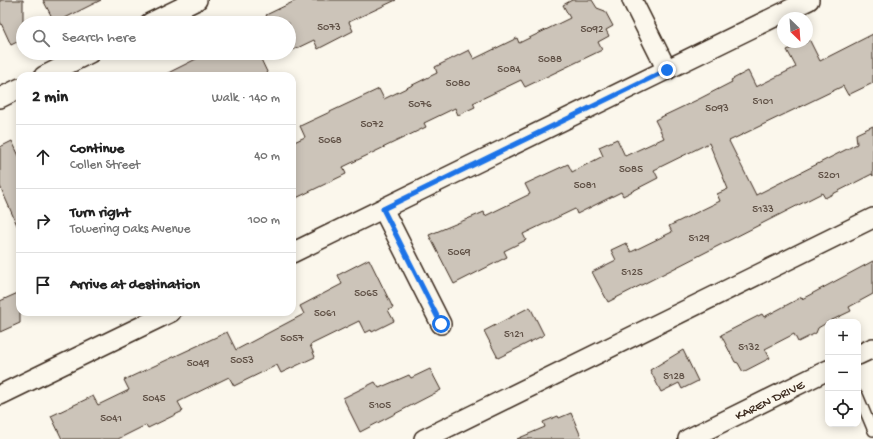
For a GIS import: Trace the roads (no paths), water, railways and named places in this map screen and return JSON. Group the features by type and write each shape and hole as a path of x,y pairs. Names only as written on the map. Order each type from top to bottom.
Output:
{"street":[{"path":"164,16 196,0"},
{"path":"632,0 667,70"},
{"path":"296,251 809,0"},
{"path":"52,72 76,60"},
{"path":"0,98 16,90"},
{"path":"383,209 441,324"},
{"path":"424,439 873,218"},
{"path":"0,395 163,316"},
{"path":"861,354 873,348"},
{"name":"KAREN DRIVE","path":"688,439 825,371"}],"lane":[{"path":"861,402 873,431"}]}
